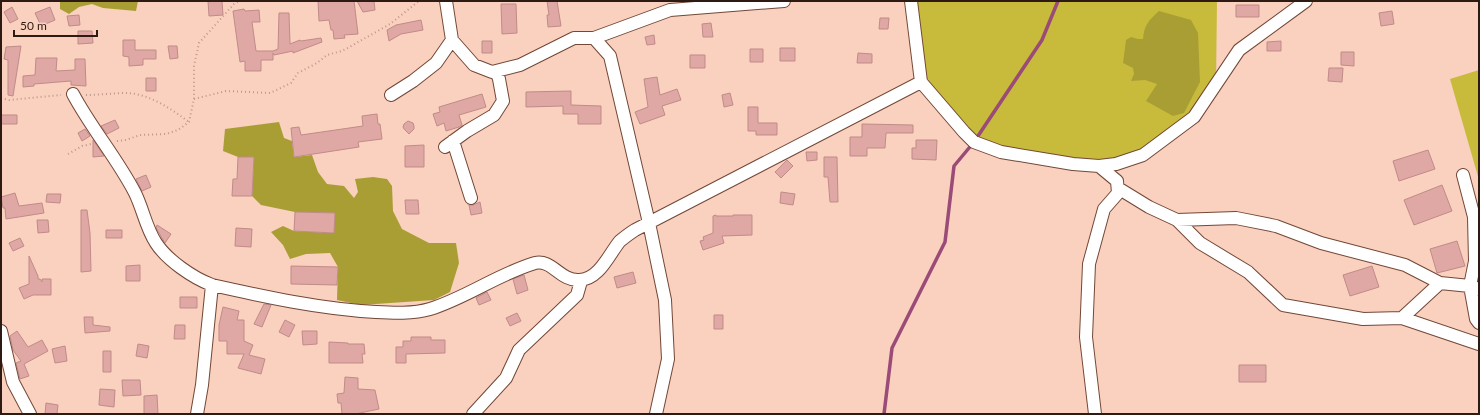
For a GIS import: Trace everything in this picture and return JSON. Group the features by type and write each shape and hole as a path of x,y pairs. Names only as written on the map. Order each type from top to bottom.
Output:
{"street":[{"path":"446,1 452,40 474,65 492,72 520,65 574,38 594,38 670,10 784,1"},
{"path":"911,1 921,82 974,142 1001,152 1073,164 1099,166 1116,164 1143,155 1194,117 1239,50 1306,1"},
{"path":"594,38 610,56 649,223 665,300 668,359 656,414"},
{"path":"392,95 413,82 436,63 452,40"},
{"path":"471,198 449,144 494,115 503,101 496,71"},
{"path":"73,94 135,193 149,231 156,244 167,257 193,276 212,285 281,301 345,310 408,313 428,310 444,304 535,263 543,262 564,277 581,281 594,275 620,241 628,234 921,82"},
{"path":"1095,414 1086,337 1089,264 1104,209 1118,193 1117,181 1099,166"},
{"path":"1463,175 1474,217 1476,319 1479,323"},
{"path":"1118,188 1149,207 1177,220 1200,242 1248,272 1283,305 1363,319 1402,318 1479,344"},
{"path":"1177,220 1236,218 1276,226 1321,242 1405,265 1440,283 1475,287"},
{"path":"473,414 506,378 519,350 577,295 581,281"},
{"path":"1402,318 1440,283"},
{"path":"197,414 202,385 212,285"},
{"path":"1,331 13,382 30,414"}],"path":[{"path":"68,154 82,146 126,140 140,134 166,134 178,130 189,122 194,99 194,66 199,43 234,4 239,1"},
{"path":"194,99 226,91 270,93 291,83 298,73 317,63 327,55 348,48 390,24 419,1"},
{"path":"1,98 9,100 73,94 95,95 128,93 149,98 170,108 189,122"}],"shaded area":[{"path":"60,1 138,1 136,11 103,8 92,4 79,7 69,14 60,9"},
{"path":"911,1 1217,1 1216,84 1194,117 1143,155 1099,166 974,142 921,82"},
{"path":"1159,11 1191,20 1198,33 1200,82 1184,113 1173,116 1146,101 1157,84 1145,80 1131,81 1134,74 1133,68 1123,63 1126,40 1131,37 1143,39 1148,23"},
{"path":"1479,70 1479,180 1450,79"},
{"path":"279,122 284,138 292,141 294,157 312,155 318,172 327,184 344,186 354,198 358,192 355,179 373,177 387,179 392,186 393,211 402,229 429,243 456,243 459,263 450,292 434,300 361,305 337,300 338,267 330,253 306,254 290,259 283,245 271,232 283,226 294,231 333,233 335,213 295,212 261,205 252,196 254,157 238,157 223,151 225,129"}],"building":[{"path":"208,1 222,1 223,15 209,16"},
{"path":"318,1 354,1 358,34 344,35 345,38 334,39 333,30 331,30 329,20 319,21"},
{"path":"357,1 374,1 375,10 363,12"},
{"path":"547,1 557,1 561,26 548,27 547,15 549,15"},
{"path":"501,4 516,4 517,33 502,34"},
{"path":"1236,5 1259,5 1259,17 1236,17"},
{"path":"12,7 18,19 10,23 4,12"},
{"path":"50,7 55,20 41,26 35,13"},
{"path":"244,9 245,11 259,10 260,22 252,22 256,51 273,51 278,49 279,13 289,13 290,44 300,40 321,38 322,42 293,53 293,51 274,55 273,53 273,60 261,60 261,71 245,71 245,61 240,62 233,11"},
{"path":"1392,11 1394,24 1381,26 1379,13"},
{"path":"79,15 80,25 69,26 67,16"},
{"path":"880,18 889,18 888,29 879,29"},
{"path":"421,20 423,30 401,34 389,41 387,30 396,25"},
{"path":"711,23 713,37 703,37 702,24"},
{"path":"78,31 92,31 93,43 78,44"},
{"path":"654,35 655,44 647,45 645,37"},
{"path":"123,40 135,40 135,50 156,50 156,59 143,59 143,65 129,66 129,57 123,56"},
{"path":"482,41 492,41 492,53 482,53"},
{"path":"1281,41 1281,51 1267,51 1267,42"},
{"path":"21,46 13,96 8,95 8,60 4,59 6,47"},
{"path":"168,46 177,46 178,58 170,59"},
{"path":"780,48 795,48 795,61 780,61"},
{"path":"750,49 763,49 763,62 750,62"},
{"path":"1341,52 1354,52 1354,66 1341,65"},
{"path":"858,53 872,54 872,63 857,63"},
{"path":"690,55 705,55 705,68 690,68"},
{"path":"36,58 57,58 56,71 75,70 75,59 85,59 86,86 71,85 71,81 34,84 34,86 23,87 23,76 35,75"},
{"path":"1329,68 1343,68 1342,82 1328,81"},
{"path":"657,77 660,95 677,89 681,100 662,106 665,115 640,124 635,112 648,107 644,79"},
{"path":"146,78 156,78 156,91 146,91"},
{"path":"571,91 571,105 601,106 601,124 578,124 578,114 563,114 563,106 526,107 526,92"},
{"path":"730,93 733,105 724,107 722,95"},
{"path":"482,94 486,107 459,115 462,125 446,131 444,123 437,126 433,114 440,112 439,107"},
{"path":"748,107 758,107 758,123 777,123 777,135 756,135 756,131 748,131"},
{"path":"377,114 382,139 358,142 359,147 294,157 291,128 299,127 301,135 363,126 362,116"},
{"path":"1,115 17,115 17,124 1,124"},
{"path":"115,120 119,128 107,134 101,126"},
{"path":"408,121 413,123 414,126 414,129 409,134 403,127"},
{"path":"862,124 913,125 913,133 886,133 885,148 867,148 867,156 850,156 850,137 862,137"},
{"path":"85,129 90,136 82,141 78,133"},
{"path":"93,140 98,147 104,156 93,157"},
{"path":"916,140 937,140 936,160 912,159 912,148 916,148"},
{"path":"424,145 424,167 405,167 405,146"},
{"path":"1428,150 1435,169 1399,181 1393,161"},
{"path":"806,152 817,152 817,160 807,161"},
{"path":"238,157 254,157 252,196 232,196 233,179 237,179"},
{"path":"824,157 837,157 838,202 830,202 828,177 824,177"},
{"path":"787,160 793,166 781,178 775,172"},
{"path":"146,175 151,187 142,191 136,179"},
{"path":"1442,185 1452,211 1414,225 1404,200"},
{"path":"781,192 795,194 793,205 780,203"},
{"path":"15,193 19,206 42,203 44,213 6,219 5,208 3,208 1,197"},
{"path":"47,194 61,194 60,203 46,202"},
{"path":"405,200 418,200 419,214 406,214"},
{"path":"480,202 482,213 471,215 469,205"},
{"path":"81,210 87,210 90,233 91,271 81,272"},
{"path":"295,212 335,213 334,233 294,231"},
{"path":"752,215 752,235 722,236 724,243 703,250 700,241 704,240 703,237 713,233 713,216"},
{"path":"37,220 48,220 49,232 38,233"},
{"path":"157,225 171,234 165,243 156,228"},
{"path":"236,228 252,229 251,247 235,246"},
{"path":"106,230 122,230 122,238 106,238"},
{"path":"20,238 24,246 13,251 9,243"},
{"path":"1457,241 1465,266 1437,273 1430,249"},
{"path":"29,256 38,279 42,282 42,279 51,279 51,295 33,295 24,299 19,288 29,284"},
{"path":"140,265 140,281 126,281 126,266"},
{"path":"291,266 338,267 337,285 291,284"},
{"path":"1372,266 1379,287 1350,296 1343,275"},
{"path":"633,272 636,283 617,288 614,277"},
{"path":"524,275 528,290 517,294 513,279"},
{"path":"487,292 491,300 479,305 476,298"},
{"path":"180,297 197,297 197,308 180,308"},
{"path":"264,304 271,305 262,327 254,324"},
{"path":"223,307 239,311 237,320 244,320 244,341 253,345 249,355 265,359 261,374 238,368 244,354 227,354 227,341 219,341 219,325"},
{"path":"517,313 521,321 510,326 506,318"},
{"path":"714,315 723,315 723,329 714,329"},
{"path":"84,317 93,317 93,325 110,327 110,331 85,333"},
{"path":"285,320 295,325 289,337 279,332"},
{"path":"175,325 185,325 185,339 174,339"},
{"path":"17,331 28,347 42,340 48,351 24,364 29,376 20,379 16,363 21,361 13,350 10,336"},
{"path":"302,331 317,331 317,344 303,345"},
{"path":"411,337 431,337 431,340 445,340 445,353 406,354 406,363 396,363 396,347 403,347 403,341 411,341"},
{"path":"329,342 364,344 365,354 362,354 363,363 329,363"},
{"path":"138,344 149,346 147,358 136,356"},
{"path":"65,346 67,361 55,363 52,349"},
{"path":"103,351 111,351 111,372 103,372"},
{"path":"1239,365 1266,365 1266,382 1239,382"},
{"path":"345,377 358,378 358,389 375,390 379,409 355,414 342,414 341,403 338,403 337,394 344,393"},
{"path":"122,380 140,380 141,395 123,396"},
{"path":"100,389 115,390 114,407 99,405"},
{"path":"157,395 158,414 144,414 144,396"},
{"path":"46,403 58,405 57,414 45,414"}],"waterway":[{"path":"884,414 892,348 945,242 954,166 974,142 1042,40 1058,1"}]}
